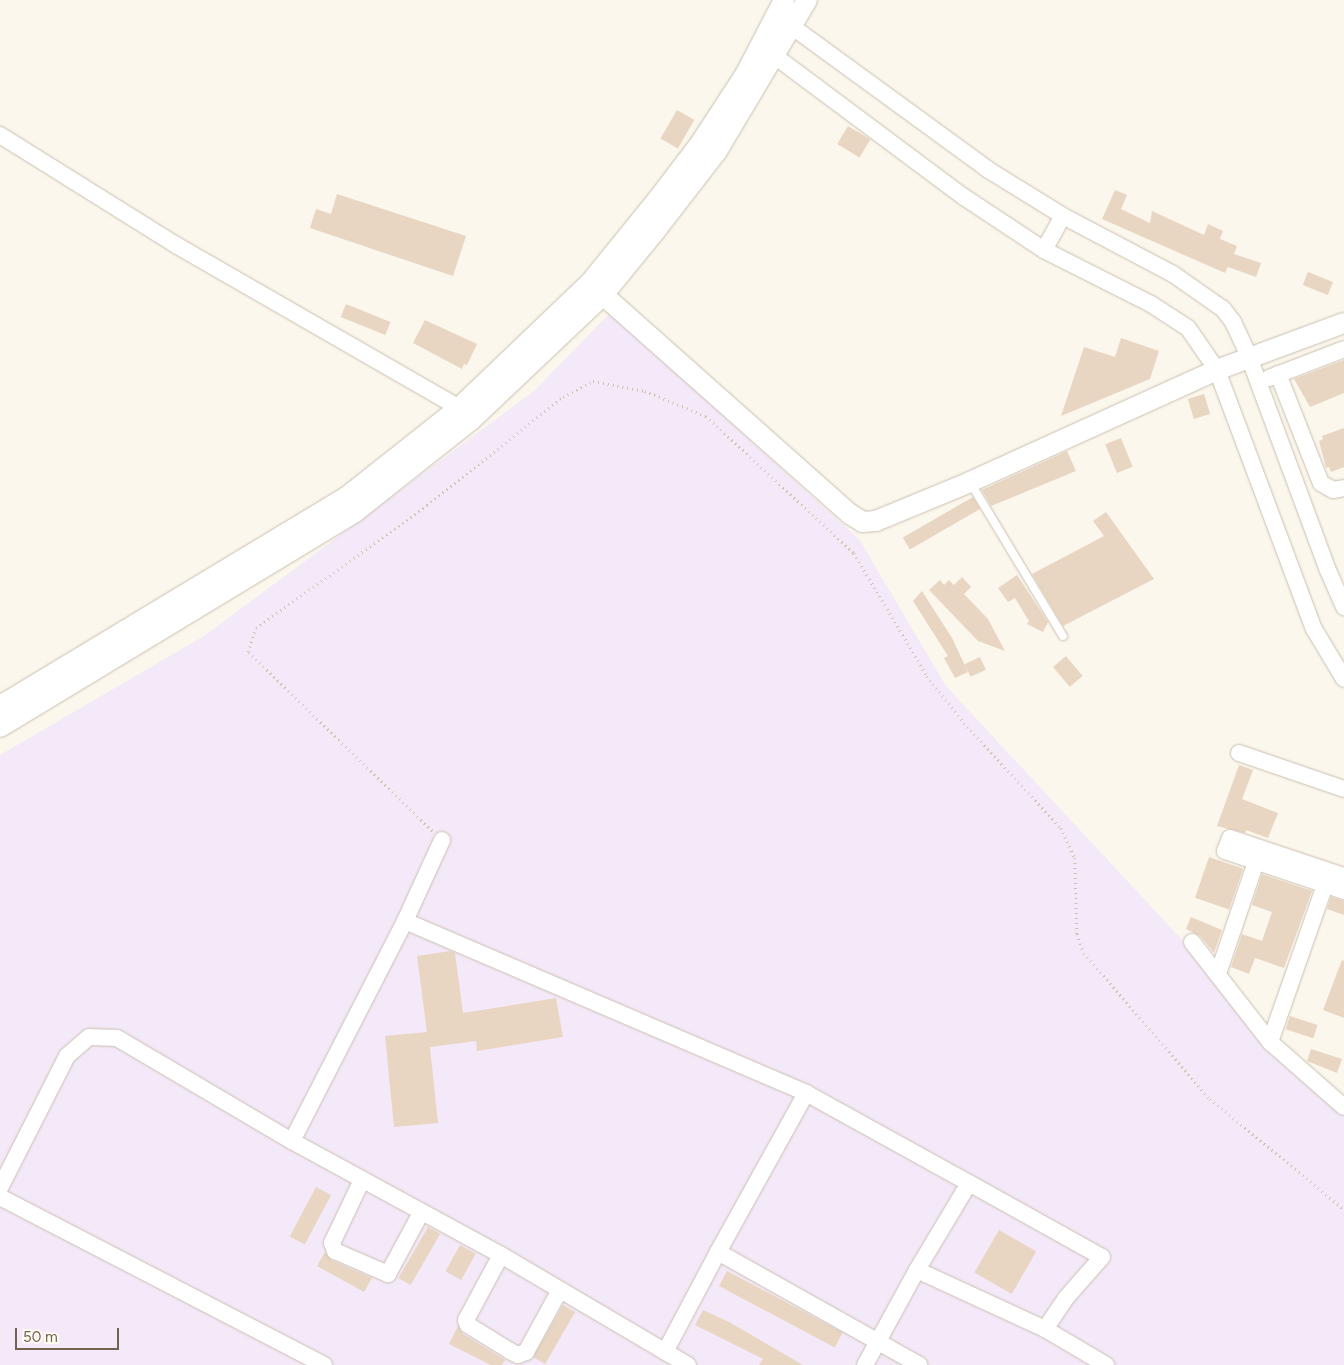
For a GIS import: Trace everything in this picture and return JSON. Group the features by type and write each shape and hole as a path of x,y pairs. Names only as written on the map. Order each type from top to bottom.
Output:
{"street":[{"path":"0,727 355,512 465,414 596,289 768,51 794,27 807,0"},
{"path":"780,7 794,27 987,170 1063,216 1208,296 1233,322 1259,382 1326,568 1344,607"},
{"path":"768,51 780,7"},
{"path":"768,51 896,149 1044,250 1175,318 1195,337 1217,370 1273,526 1314,629 1344,679"},
{"path":"0,135 176,245 465,414"},
{"path":"1044,250 1063,216"},
{"path":"596,289 850,514 863,522 876,521 970,482 1217,370 1344,323"},
{"path":"1259,382 1344,349"},
{"path":"1278,374 1321,483 1333,490 1344,488"},
{"path":"0,706 348,496 465,414"},
{"path":"1326,568 1344,573"},
{"path":"1239,753 1344,789"},
{"path":"1344,876 1230,838 1225,851 1344,891"},
{"path":"292,1141 405,921 442,840"},
{"path":"1218,974 1256,862"},
{"path":"1270,1042 1325,885"},
{"path":"405,921 806,1093 1102,1257 1066,1298 1045,1329"},
{"path":"1192,942 1270,1042 1342,1099"},
{"path":"0,1188 67,1056 89,1037 117,1038 292,1141 501,1255 688,1365"},
{"path":"665,1352 806,1093"},
{"path":"362,1180 332,1243 334,1251 388,1274 421,1213"},
{"path":"865,1365 968,1184"},
{"path":"0,1197 324,1365"},
{"path":"718,1252 919,1365"},
{"path":"501,1255 466,1320 468,1325 510,1351 518,1355 526,1352 560,1290"},
{"path":"918,1270 1045,1329 1106,1365"}],"lane":[{"path":"970,482 1063,636"}],"path":[{"path":"442,840 248,652 256,628 427,505 563,397 593,381 645,391 706,416 854,553 927,676 964,723 1061,828 1075,858 1077,934 1084,953 1210,1100 1344,1209"}],"shaded area":[{"path":"610,313 859,539 946,686 1290,1056 1344,1097 1344,1365 0,1365 0,755 204,636 534,391"}],"building":[{"path":"677,110 694,120 678,149 660,139"},
{"path":"848,126 870,139 859,157 837,144"},
{"path":"1115,190 1127,195 1121,209 1150,223 1152,211 1204,235 1208,224 1223,231 1220,239 1237,246 1234,254 1261,263 1256,277 1228,267 1225,273 1102,219"},
{"path":"337,194 466,236 453,276 310,228 316,209 331,214"},
{"path":"1308,272 1333,282 1328,295 1303,285"},
{"path":"346,304 391,322 385,335 341,317"},
{"path":"425,320 477,344 467,365 464,364 462,369 413,343"},
{"path":"1121,338 1159,351 1150,379 1061,416 1084,347 1115,357"},
{"path":"1344,360 1344,393 1310,407 1294,379"},
{"path":"1204,394 1210,414 1194,419 1188,399"},
{"path":"1344,428 1344,467 1331,472 1329,467 1326,468 1319,441 1323,439 1322,436"},
{"path":"1121,438 1133,467 1117,473 1105,444"},
{"path":"1067,451 1076,471 991,506 982,490"},
{"path":"973,497 980,509 910,550 903,538"},
{"path":"1106,512 1154,579 1063,626 1032,574 1104,536 1093,521"},
{"path":"1017,575 1048,622 1043,632 1027,624 1029,621 1015,598 1008,602 998,588"},
{"path":"962,577 971,587 964,594 988,619 1005,651 978,641 929,590 940,580 944,585 949,580 954,585"},
{"path":"922,591 952,638 968,672 955,678 944,658 948,656 913,601"},
{"path":"1066,656 1083,676 1070,687 1053,667"},
{"path":"980,657 986,670 971,677 965,664"},
{"path":"1239,765 1253,770 1242,799 1278,813 1268,838 1246,830 1245,833 1217,826"},
{"path":"1209,857 1243,869 1229,909 1195,898"},
{"path":"1262,874 1312,891 1284,968 1255,958 1249,974 1231,967 1242,934 1262,941 1272,912 1252,905"},
{"path":"1331,897 1344,901 1344,915 1327,909"},
{"path":"1191,917 1222,930 1214,953 1200,936 1186,929"},
{"path":"450,951 455,953 463,1013 556,998 563,1037 477,1051 476,1041 430,1047 438,1123 394,1127 385,1036 427,1032 417,956"},
{"path":"1342,960 1344,961 1344,1018 1323,1010"},
{"path":"1290,1016 1318,1025 1313,1038 1286,1029"},
{"path":"1311,1049 1342,1059 1337,1073 1307,1061"},
{"path":"316,1187 331,1195 305,1244 290,1236"},
{"path":"428,1227 440,1234 411,1285 399,1278"},
{"path":"999,1230 1036,1252 1012,1294 974,1272"},
{"path":"460,1245 476,1254 461,1280 445,1271"},
{"path":"325,1252 331,1260 372,1278 364,1292 317,1266"},
{"path":"727,1271 843,1333 835,1348 719,1286"},
{"path":"563,1305 575,1312 545,1364 533,1357"},
{"path":"703,1310 729,1322 803,1365 759,1365 763,1359 695,1325"},
{"path":"458,1326 463,1334 505,1360 502,1365 491,1365 449,1344"}]}
